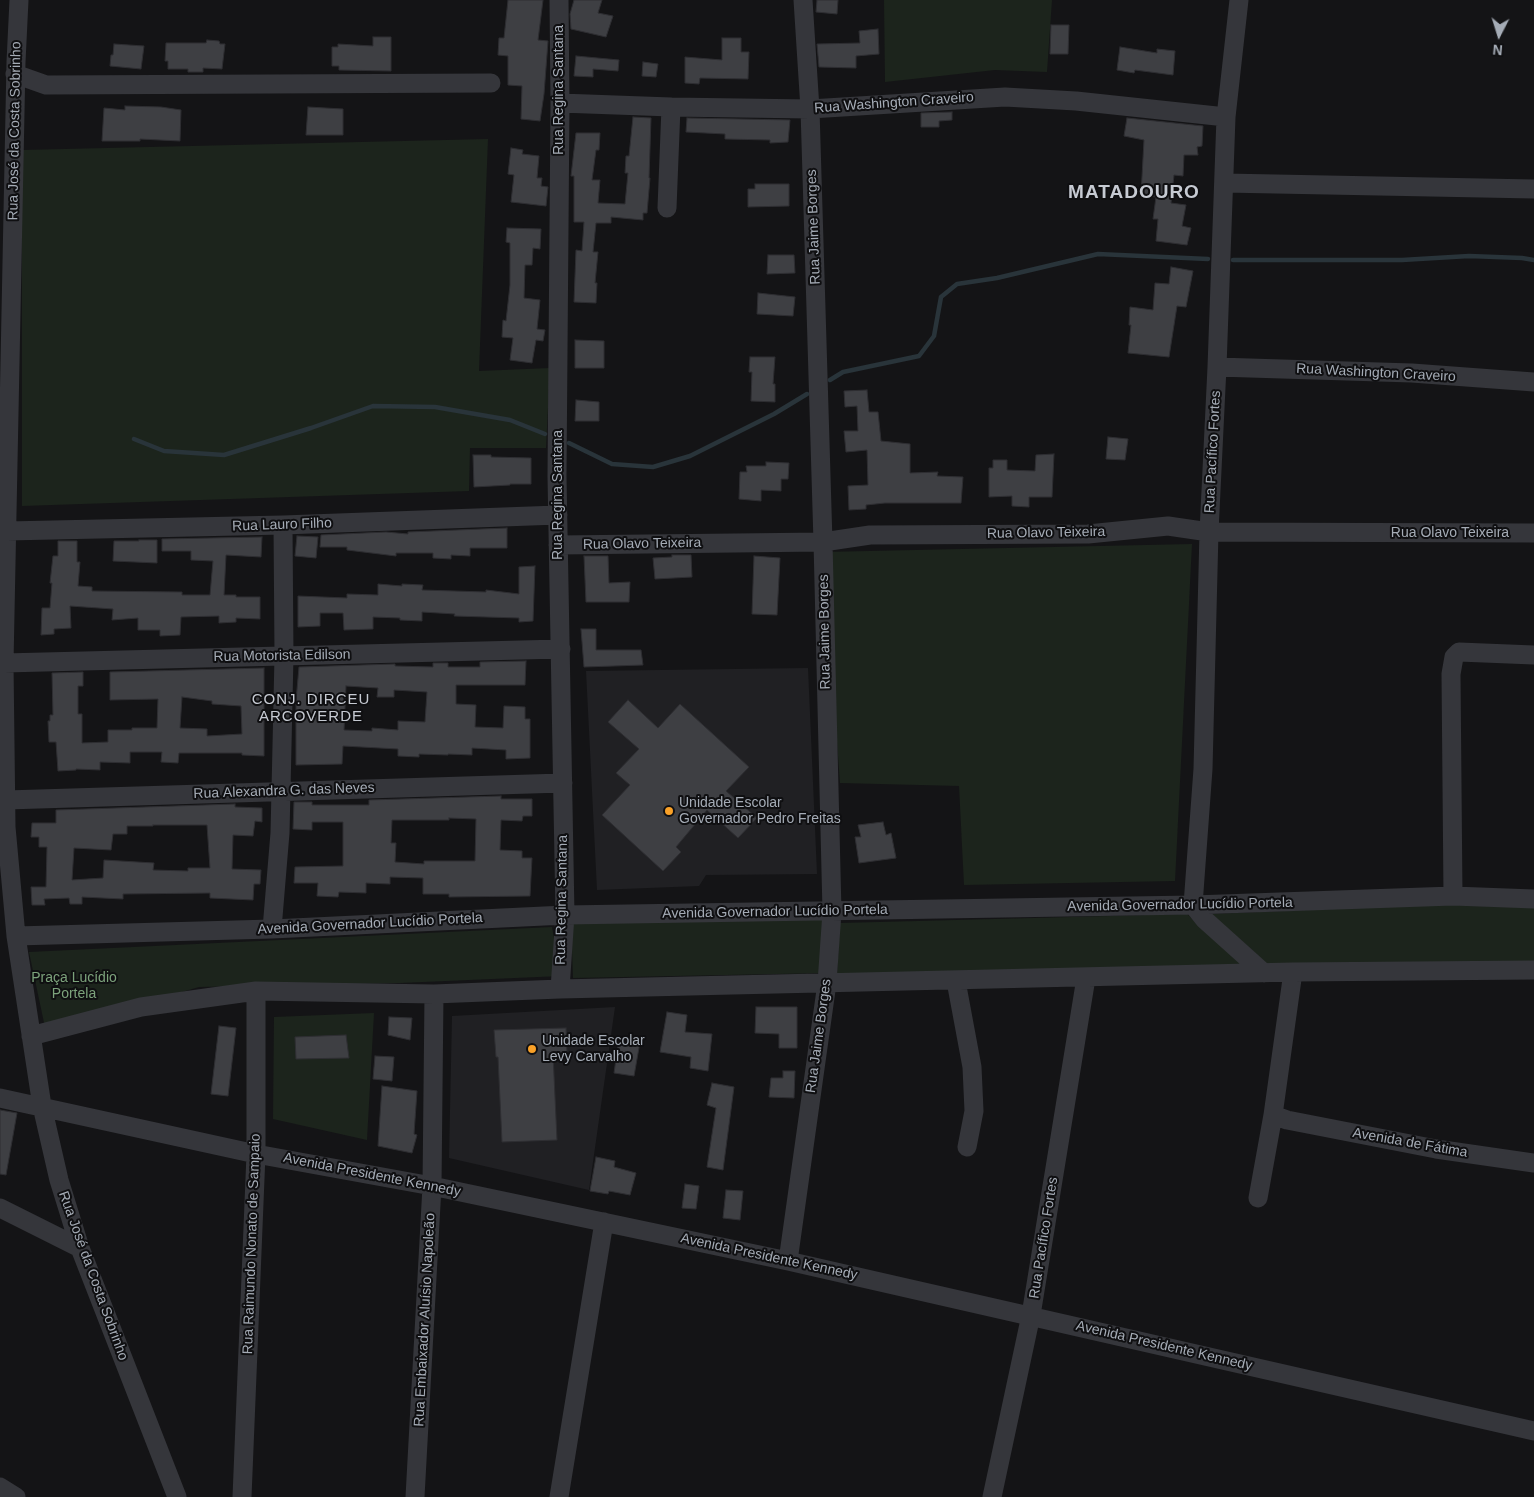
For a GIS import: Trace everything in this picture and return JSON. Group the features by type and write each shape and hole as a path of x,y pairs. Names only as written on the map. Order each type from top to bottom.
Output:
{"street":[{"name":"Rua José da Costa Sobrinho","path":"19,0 10,66 15,101 7,531 3,629 6,881 42,1106 59,1180 80,1248 175,1495"},
{"name":"Rua Regina Santana","path":"559,0 558,545 565,915 560,989"},
{"name":"Rua Jaime Borges","path":"788,1261 827,983 832,912 810,109 803,0"},
{"name":"Rua Pacífico Fortes","path":"1193,905 1202,769 1208,532 1217,367 1226,117 1239,0"},
{"path":"10,66 46,85"},
{"path":"15,101 46,85 491,83"},
{"name":"Rua Washington Craveiro","path":"560,103 810,109 1004,97 1076,101 1226,117"},
{"path":"667,208 671,107"},
{"path":"1224,183 1534,189"},
{"name":"Rua Washington Craveiro","path":"1217,367 1412,373 1534,382"},
{"name":"Rua Lauro Filho","path":"7,531 283,525 558,515"},
{"path":"272,929 280,833 284,656 283,525"},
{"name":"Rua Olavo Teixeira","path":"558,545 823,542 870,535 1088,534 1168,526 1208,532 1534,533"},
{"name":"Rua Motorista Edilson","path":"4,662 561,649"},
{"path":"1453,896 1452,674 1454,658 1459,652 1534,655"},
{"name":"Rua Alexandra G. das Neves","path":"6,800 281,790 563,783"},
{"name":"Avenida Governador Lucídio Portela","path":"16,936 272,929 565,915 1193,905 1453,896 1534,900"},
{"path":"1193,905 1205,920 1264,973"},
{"path":"31,1036 141,1007 256,991 434,994 560,989 1292,972 1534,970"},
{"path":"1258,1198 1280,1118 1292,972"},
{"name":"Rua Pacífico Fortes","path":"992,1497 1032,1315 1086,978"},
{"path":"956,981 972,1067 974,1111 967,1147"},
{"name":"Rua Raimundo Nonato de Sampaio","path":"242,1497 256,1154 256,991"},
{"name":"Rua Embaixador Aluísio Napoleão","path":"415,1497 432,1186 434,994"},
{"name":"Avenida Presidente Kennedy","path":"0,1098 256,1154 432,1186 788,1261 1032,1315 1534,1431"},
{"name":"Avenida de Fátima","path":"1280,1118 1436,1149 1534,1163"},
{"path":"0,1208 80,1248"},
{"path":"559,1497 604,1222"},
{"path":"0,1487 16,1497"}],"shaded area":[{"path":"808,668 817,874 706,875 699,886 597,890 586,671"},
{"path":"615,1007 589,1190 449,1158 452,1016"}],"green space":[{"path":"884,0 1052,0 1047,72 995,70 885,82"},
{"path":"488,139 479,371 550,368 546,448 470,448 469,491 22,506 22,150"},
{"path":"1192,544 1175,881 964,885 959,786 840,783 823,552"},
{"path":"1453,904 1534,907 1534,963 1270,966 1211,914"},
{"path":"1187,914 1245,967 837,975 840,923"},
{"path":"824,919 828,973 573,978 571,923"},
{"name":"Praça Lucídio Portela","path":"552,927 561,976 400,983 199,987 46,1032 29,952"},
{"path":"374,1013 367,1140 273,1119 274,1017"}],"building":[{"path":"508,0 543,0 538,40 548,41 540,121 521,119 522,86 508,85 508,56 498,55 499,38 504,38"},
{"path":"574,0 602,0 598,13 613,16 606,37 571,29 570,14"},
{"path":"817,0 838,0 837,14 816,12"},
{"path":"1051,25 1069,25 1068,54 1050,54"},
{"path":"878,29 879,54 856,56 856,68 819,67 817,44 860,43 859,31"},
{"path":"373,37 391,37 391,71 339,70 339,66 332,66 332,47 338,47 338,44 373,46"},
{"path":"722,38 741,38 741,52 749,52 748,79 700,78 699,84 685,83 685,57 722,60"},
{"path":"207,40 219,41 220,44 225,44 222,69 203,68 203,72 188,72 188,69 168,69 168,61 165,61 166,43 206,43"},
{"path":"114,44 144,46 141,69 110,66"},
{"path":"1120,47 1157,53 1157,49 1175,51 1173,75 1135,70 1134,73 1117,70"},
{"path":"576,56 619,60 618,71 593,69 593,77 574,76"},
{"path":"643,62 658,64 656,77 642,76"},
{"path":"125,106 161,107 181,110 180,141 140,139 140,141 102,141 104,108 125,110"},
{"path":"308,107 343,109 343,135 306,135"},
{"path":"952,112 952,120 939,121 939,127 921,127 921,113"},
{"path":"633,117 651,118 650,178 647,213 643,213 643,220 611,217 611,223 596,223 593,252 598,252 595,283 597,283 596,303 574,302 576,250 582,251 584,222 574,222 574,176 571,176 576,133 600,133 599,150 596,150 592,180 600,180 598,203 625,204 628,173 625,173 626,156 629,156"},
{"path":"687,118 790,120 788,142 770,143 770,140 725,139 725,134 686,132"},
{"path":"1127,118 1203,126 1202,146 1197,147 1198,155 1184,155 1183,176 1174,175 1171,203 1186,205 1182,226 1191,228 1187,245 1156,241 1158,219 1153,219 1156,197 1141,195 1144,140 1124,136"},
{"path":"511,148 523,150 522,154 539,156 537,178 542,178 541,186 548,187 546,206 511,202 514,175 508,174"},
{"path":"755,184 789,184 789,206 748,207 748,189 755,189"},
{"path":"507,228 541,229 540,249 533,248 532,265 525,265 524,298 540,300 537,329 545,330 543,341 536,340 532,363 510,360 513,338 502,337 503,320 506,321 510,285 510,243 506,242"},
{"path":"768,255 794,255 795,273 767,274"},
{"path":"1171,267 1193,271 1186,307 1177,306 1169,357 1128,353 1131,325 1129,325 1130,307 1153,310 1155,283 1169,284"},
{"path":"758,293 795,297 793,316 757,314"},
{"path":"575,340 604,341 604,368 575,368"},
{"path":"750,357 775,357 773,384 775,384 775,402 751,401 752,372 749,372"},
{"path":"867,390 869,412 878,412 881,441 910,444 910,473 938,472 937,476 963,477 961,503 885,503 866,505 866,509 849,510 848,486 868,485 867,450 846,452 844,431 858,431 857,406 845,407 844,391"},
{"path":"576,400 599,402 599,421 575,421"},
{"path":"1108,437 1128,439 1125,460 1106,459"},
{"path":"1054,454 1052,497 1029,497 1029,507 1012,506 1012,496 989,497 989,468 993,468 993,460 1007,460 1007,470 1035,471 1036,455"},
{"path":"473,455 531,458 531,484 474,487"},
{"path":"766,462 789,463 788,479 781,479 781,491 761,490 761,501 739,499 740,472 747,472 746,466 766,466"},
{"path":"507,528 507,548 470,548 470,556 451,555 451,559 433,558 433,553 396,553 396,556 347,550 347,547 320,547 321,535 386,532 408,534 408,532"},
{"path":"297,536 318,537 316,558 295,556"},
{"path":"262,537 261,557 226,555 224,595 260,597 260,619 236,618 236,622 219,623 219,616 181,617 180,635 160,636 160,630 138,630 138,618 112,620 113,609 70,606 71,628 54,629 54,634 41,635 42,608 50,608 53,556 58,556 58,541 77,541 77,562 80,562 78,586 92,587 92,591 182,592 182,595 210,595 213,561 191,560 191,551 162,551 162,539"},
{"path":"157,540 157,563 113,561 114,541"},
{"path":"672,555 691,555 692,577 655,579 653,558 672,557"},
{"path":"584,556 608,556 609,583 630,582 629,602 586,602"},
{"path":"754,556 780,558 777,615 752,614"},
{"path":"535,566 533,621 519,622 519,618 454,616 455,614 422,612 422,621 373,617 373,629 344,630 343,613 320,613 320,626 298,627 298,596 347,598 347,594 378,595 378,584 423,585 422,590 486,592 486,590 519,594 519,567"},
{"path":"581,629 596,629 596,650 641,650 643,665 584,667"},
{"path":"526,661 525,685 456,685 456,704 476,705 475,727 503,728 504,706 525,707 525,719 530,719 530,758 506,759 506,750 472,748 472,755 419,754 419,757 398,756 398,749 343,746 342,764 296,765 296,701 299,667 395,664 395,666 433,667 433,663 448,663 448,667 480,667 480,662","holes":["346,686 378,688 377,697 394,697 394,690 427,692 425,722 398,721 398,730 372,728 372,731 344,730"]},
{"path":"264,668 264,756 242,755 242,753 179,753 178,763 161,762 162,752 130,752 130,763 100,762 100,770 76,769 58,771 56,742 49,742 48,721 50,721 50,715 53,715 52,673 83,672 83,686 78,686 78,714 82,714 82,743 108,742 108,730 157,728 158,699 110,700 110,672","holes":["182,697 212,701 212,704 241,706 242,734 207,736 207,729 180,728"]},
{"path":"628,700 658,728 680,704 749,767 726,791 757,818 738,838 707,810 676,847 681,852 663,871 602,815 630,785 616,773 639,749 608,722"},
{"path":"501,796 501,799 532,799 532,816 523,816 522,821 501,820 500,850 522,851 522,858 532,858 530,896 449,897 449,894 423,894 423,878 390,877 390,884 366,883 366,893 339,892 338,897 317,896 318,883 294,883 295,867 343,866 343,822 312,822 312,830 293,829 294,802 312,802 312,805 369,805 369,800","holes":["476,819 475,861 424,861 424,864 395,862 396,843 391,843 392,820"]},
{"path":"235,804 235,807 262,808 262,822 255,821 253,836 233,835 232,869 261,870 260,884 254,884 253,900 210,898 210,893 123,894 123,899 82,897 82,904 70,904 69,898 44,899 45,905 32,905 31,887 46,887 47,847 39,847 39,837 31,837 32,823 56,823 56,810","holes":["207,825 210,868 188,868 188,871 153,870 154,863 104,860 103,878 72,880 74,848 111,850 113,834 127,834 127,826"]},
{"path":"883,822 886,835 891,833 896,858 859,863 855,837 861,837 858,825"},
{"path":"756,1007 797,1007 797,1048 779,1048 779,1034 755,1033"},
{"path":"667,1012 687,1015 685,1032 712,1034 708,1071 690,1068 691,1057 660,1052"},
{"path":"389,1017 412,1018 410,1040 388,1035"},
{"path":"219,1026 236,1028 228,1096 211,1094"},
{"path":"566,1028 567,1054 553,1054 557,1140 502,1142 498,1057 496,1057 494,1030"},
{"path":"346,1035 349,1058 296,1059 295,1037"},
{"path":"619,1038 640,1042 634,1076 614,1073"},
{"path":"375,1056 394,1057 392,1081 373,1079"},
{"path":"783,1071 795,1071 794,1098 769,1097 771,1078 783,1078"},
{"path":"712,1083 734,1087 723,1170 707,1167 716,1108 707,1105"},
{"path":"382,1086 417,1091 414,1134 417,1135 412,1153 378,1146"},
{"path":"0,1110 17,1113 6,1175 0,1174"},
{"path":"596,1157 615,1161 614,1167 636,1173 630,1195 609,1191 608,1194 590,1191"},
{"path":"685,1184 699,1186 696,1209 682,1208"},
{"path":"726,1190 743,1191 740,1220 723,1218"}],"waterway":[{"path":"830,380 843,372 919,356 934,336 941,297 957,284 997,278 1098,254 1208,259"},
{"path":"1233,260 1402,260 1469,256 1534,260"},
{"path":"569,443 612,464 653,467 690,456 774,414 807,394"},
{"path":"134,439 164,451 224,455 311,428 373,406 435,407 510,420 545,434"}],"place":[{"name":"Unidade Escolar Governador Pedro Freitas","path":"669,811"},
{"name":"Unidade Escolar Levy Carvalho","path":"532,1049"}],"district":[{"name":"MATADOURO","path":"1134,193"},
{"name":"CONJ. DIRCEU ARCOVERDE","path":"311,708"}]}
